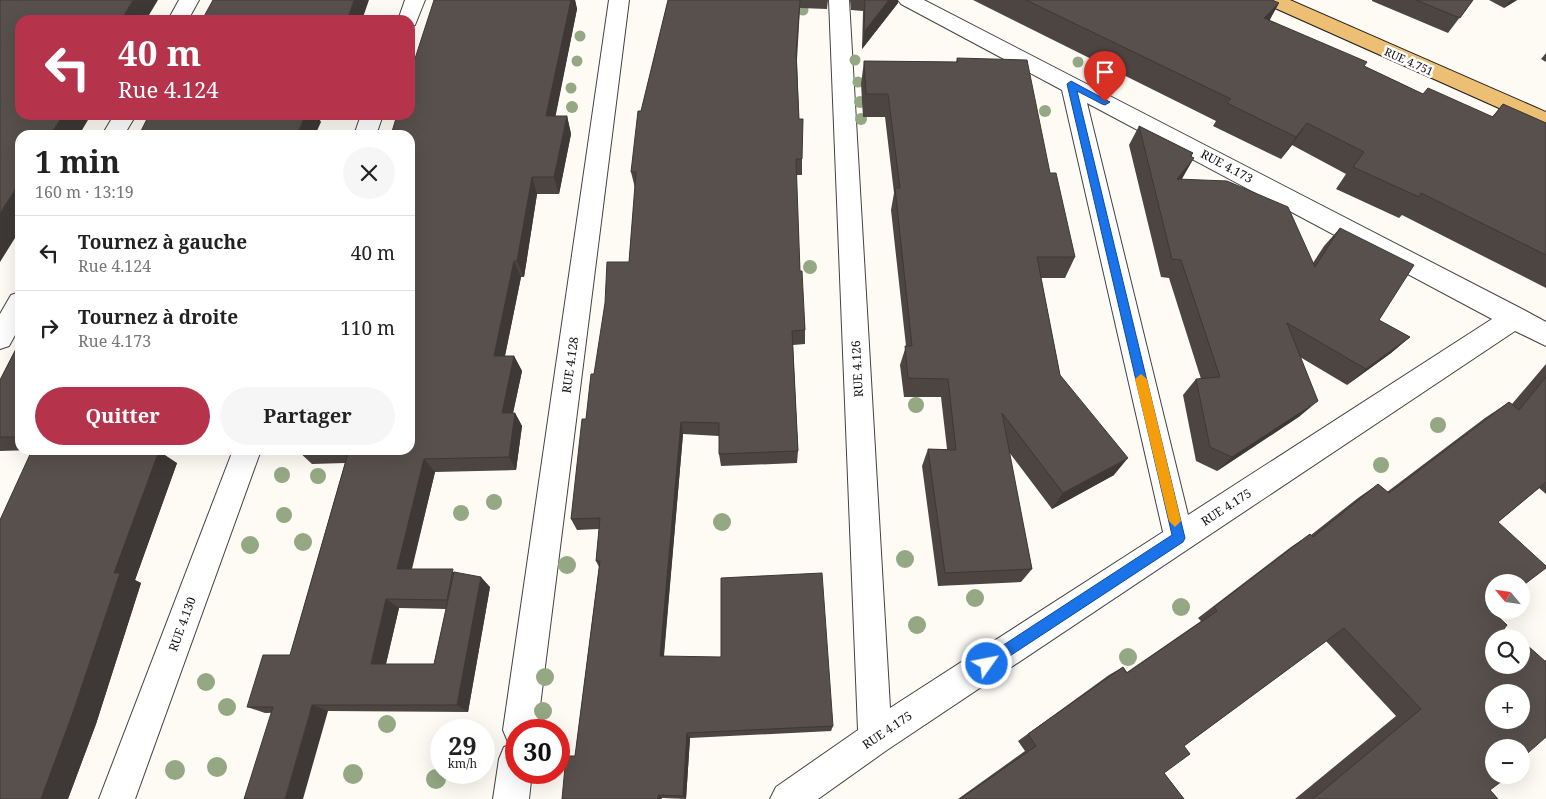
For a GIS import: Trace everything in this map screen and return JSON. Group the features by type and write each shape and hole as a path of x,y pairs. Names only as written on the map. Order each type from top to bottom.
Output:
{"main road":[{"name":"RUE 4.751","path":"1275,0 1541,116"}],"street":[{"path":"181,15 189,0"},
{"path":"410,15 415,0"},
{"name":"RUE 4.128","path":"521,719 619,0"},
{"name":"RUE 4.126","path":"839,0 875,738"},
{"name":"RUE 4.173","path":"908,0 1515,317 1546,335"},
{"path":"1071,84 1179,538"},
{"path":"0,338 15,311"},
{"name":"RUE 4.175","path":"788,799 875,738 1515,317"},
{"name":"RUE 4.130","path":"117,799 246,455"},
{"path":"511,799 513,784"}],"building":[{"path":"0,0 133,0 124,15 15,15 15,120 60,120 53,130 15,130 15,190 0,213"},
{"path":"213,0 354,0 349,15 205,15"},
{"path":"434,0 571,0 546,116 567,116 554,177 532,177 517,261 514,261 494,356 514,356 502,413 515,413 509,457 424,459 397,569 453,569 447,600 386,599 371,664 434,664 454,572 481,577 457,705 312,705 285,799 244,799 273,707 247,707 263,655 290,655 348,455 415,455 415,130 392,130 396,120 415,120 415,59"},
{"path":"668,0 800,0 796,54 799,119 803,119 802,159 796,159 800,271 802,271 805,330 792,331 798,451 719,454 719,423 681,422 660,656 721,657 721,578 822,573 833,726 687,733 683,796 658,795 658,799 562,799 563,784 570,784 570,756 575,756 600,561 596,561 600,518 571,519 582,419 586,419 591,374 594,374 605,303 607,262 629,262 636,172 631,172 638,111 641,111"},
{"path":"865,0 889,0 864,32"},
{"path":"1026,0 1272,0 1279,3 1264,18 1367,62 1364,66 1423,94 1428,88 1493,117 1503,104 1546,123 1546,255 1421,193 1419,197 1353,167 1364,152 1307,123 1296,137 1227,103 1231,99"},
{"path":"1416,0 1473,0 1460,18"},
{"path":"957,58 1027,60 1050,173 1056,173 1075,257 1037,257 1060,375 1128,458 1063,493 1002,413 1032,569 945,573 928,449 956,450 948,379 908,378 905,346 912,346 895,188 900,188 888,94 866,94 864,61 958,62"},
{"path":"146,120 303,120 299,130 142,130"},
{"path":"1139,126 1193,153 1190,156 1194,158 1177,179 1227,181 1288,207 1315,267 1340,228 1414,265 1379,320 1410,337 1366,369 1287,323 1318,401 1232,457 1210,447 1196,379 1220,377 1181,260 1172,259"},
{"path":"15,351 15,437 0,437 0,380"},
{"path":"1546,377 1546,482 1498,522 1546,568 1530,580 1530,574 1485,574 1485,619 1501,619 1507,625 1504,629 1485,629 1485,674 1530,674 1530,648 1546,662 1546,737 1530,751 1530,739 1485,739 1485,784 1498,784 1490,790 1498,799 1313,799 1421,709 1344,628 1184,746 1190,754 1164,773 1184,799 960,799 1036,746 1028,734 1123,667 1127,673 1217,611 1214,607 1310,534 1313,537 1378,484 1389,493 1509,402 1519,410"},
{"path":"30,455 158,455 114,573 120,573 71,718 41,799 0,799 0,520"}],"slow traffic":[{"path":"1141,379 1175,521"}],"route":[{"path":"987,664 1179,538 1071,84 1105,102"}]}
